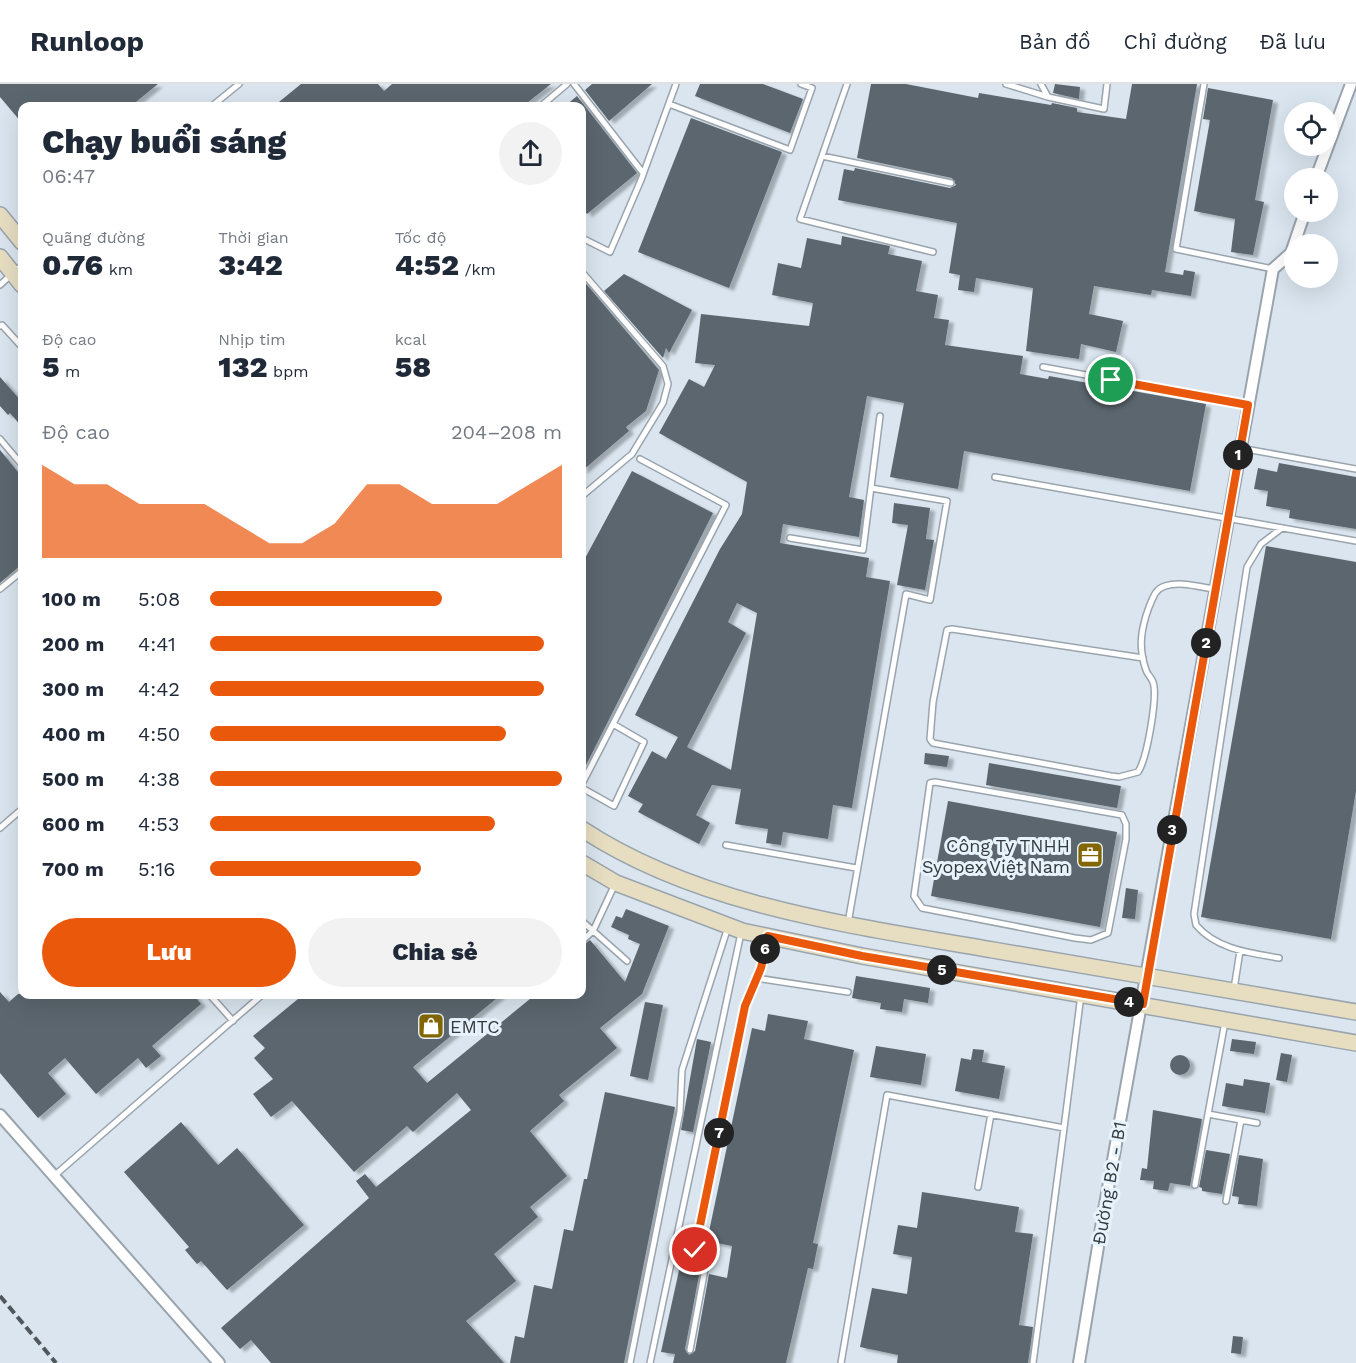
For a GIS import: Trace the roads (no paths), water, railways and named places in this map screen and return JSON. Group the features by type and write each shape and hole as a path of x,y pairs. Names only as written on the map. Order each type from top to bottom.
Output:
{"street":[{"path":"1320,168 1351,84"},
{"path":"0,215 18,237"},
{"path":"1273,269 1291,253 1302,222"},
{"path":"0,257 18,273"},
{"name":"Đường B2 - B1","path":"1080,1363 1103,1216 1143,1004 1273,269"},
{"path":"586,832 600,841 670,873 738,899 848,923 1356,1012"},
{"path":"586,865 616,883 735,929 1081,995 1356,1043"},
{"path":"0,1115 219,1363"}],"lane":[{"path":"217,102 239,84"},
{"path":"545,102 565,84"},
{"path":"574,84 643,173"},
{"path":"586,240 610,252 643,173 676,84"},
{"path":"669,104 790,150 812,88 801,84"},
{"path":"848,84 800,219 933,252"},
{"path":"1006,84 1048,97 1104,109 1107,84"},
{"path":"1041,84 1048,97"},
{"path":"1204,84 1176,249 1273,269"},
{"path":"822,156 951,183"},
{"path":"0,285 18,276"},
{"path":"586,277 663,366 668,384 663,403 632,453 586,493"},
{"path":"0,326 2,325 18,343"},
{"path":"1043,367 1248,405"},
{"path":"790,538 863,550 880,416"},
{"path":"0,439 18,459"},
{"path":"1240,448 1356,469"},
{"path":"586,778 726,505 640,459"},
{"path":"995,477 1356,541"},
{"path":"848,923 906,594 930,600 946,501 871,488"},
{"path":"1280,958 1240,951 1202,932 1196,925 1194,914 1247,567 1261,544 1282,528"},
{"path":"0,589 18,574"},
{"path":"1143,658 952,629 946,630 934,691 930,739 933,743 1111,776 1119,777 1138,772 1143,765 1149,735 1154,683 1147,673 1140,631 1157,590 1166,586 1184,584 1215,589"},
{"path":"586,788 614,806 644,742 613,724"},
{"path":"935,782 1122,815 1126,824 1108,933 1099,938 1075,938 922,908 914,896 930,783 935,782"},
{"path":"0,828 18,812"},
{"path":"726,845 856,868"},
{"path":"586,937 593,931 616,883"},
{"path":"586,925 627,961"},
{"path":"630,1363 680,1112 682,1070 735,929"},
{"path":"650,1363 735,929"},
{"path":"690,1350 705,1269 695,1250 745,1006 768,936"},
{"path":"1233,991 1240,951"},
{"path":"756,978 848,992"},
{"path":"1033,1363 1081,995"},
{"path":"213,999 233,1021"},
{"path":"54,1176 257,999"},
{"path":"1195,1185 1225,1020"},
{"path":"841,1363 887,1095 1064,1128"},
{"path":"978,1187 991,1114"},
{"path":"1208,1114 1257,1123"},
{"path":"1226,1201 1240,1120"}],"railway":[{"path":"0,1296 56,1363"}],"place":[{"name":"Công Ty TNHH Syopex Việt Nam","path":"1090,855"},
{"name":"EMTC","path":"431,1026"}]}
